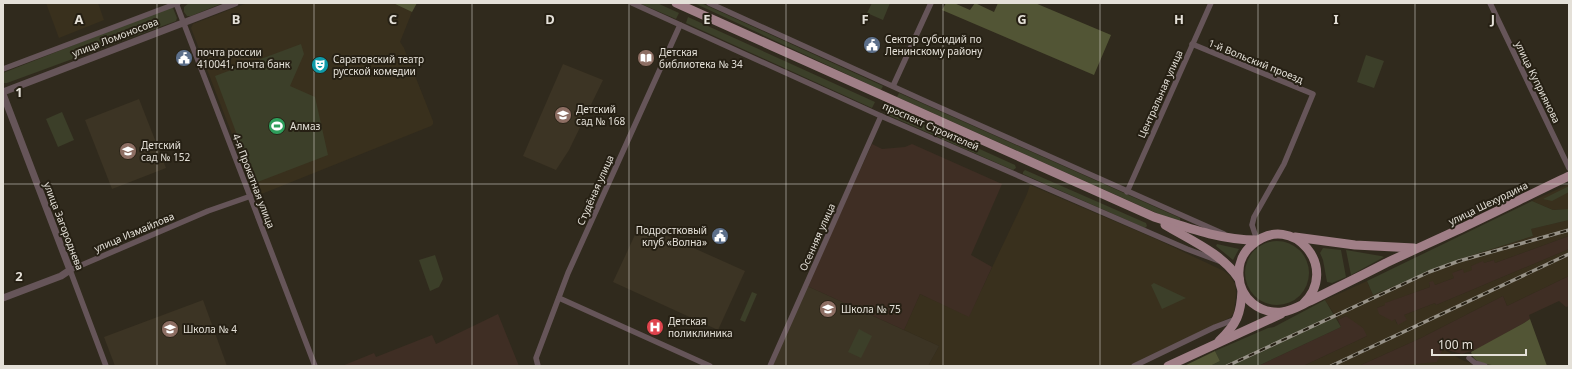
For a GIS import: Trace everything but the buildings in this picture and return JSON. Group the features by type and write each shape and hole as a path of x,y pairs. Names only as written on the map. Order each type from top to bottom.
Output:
{"main road":[{"name":"проспект Строителей","path":"676,3 1154,218 1202,247 1225,263 1233,270 1239,279"},
{"name":"улица Шехурдина","path":"1303,304 1356,279 1415,248 1461,228 1569,176"},
{"name":"проспект Строителей","path":"1154,218 1208,234 1239,240 1257,240"},
{"path":"1168,366 1215,345 1284,312 1303,304 1315,287 1317,277 1316,266 1308,248 1292,236 1273,235 1257,240 1243,255 1239,267 1242,303 1238,318 1215,345"},
{"name":"улица Шехурдина","path":"1292,236 1355,245 1415,248"},
{"path":"1242,290 1250,301 1260,309 1274,313 1284,312"}],"street":[{"name":"улица Ломоносова","path":"3,69 177,3"},
{"name":"4-я Прокатная улица","path":"177,3 315,366"},
{"name":"улица Ломоносова","path":"3,93 235,3"},
{"name":"проспект Строителей","path":"632,3 881,116 1187,249 1225,263"},
{"name":"проспект Строителей","path":"709,3 1128,192 1239,240"},
{"path":"893,86 931,3"},
{"name":"Центральная улица","path":"1128,192 1211,3"},
{"name":"улица Куприянова","path":"1490,3 1569,168"},
{"name":"Студёная улица","path":"538,366 536,358 558,298 680,25"},
{"name":"1-й Вольский проезд","path":"1192,44 1313,94 1284,164 1254,217 1252,225 1257,240"},
{"name":"улица Загороднева","path":"3,93 106,366"},
{"name":"Осенняя улица","path":"770,366 881,116"},
{"name":"улица Измайлова","path":"3,298 60,276 70,270 208,211 251,196"},
{"path":"558,298 710,366"},
{"path":"1134,366 1215,327 1238,318"},
{"path":"1469,358 1475,363 1485,366"}],"shaded area":[{"path":"46,3 98,3 104,20 59,38"},
{"path":"247,3 393,3 412,12 400,42 404,48 433,124 259,195 255,194 191,28 193,24"},
{"name":"Детский сад № 168","path":"563,64 603,80 569,150 556,170 523,156"},
{"name":"Детский сад № 152","path":"139,99 166,168 112,189 85,120"},
{"path":"872,144 882,149 905,147 912,144 1002,184 971,255 992,267 969,317 920,294 904,330 807,286"},
{"path":"1569,184 1569,209 1553,210 1532,201"},
{"path":"1030,185 1156,239 1224,271 1230,276 1235,284 1236,293 1234,312 1231,317 1128,366 928,366 939,346 904,330 920,294 969,316"},
{"path":"1569,220 1569,236 1495,263 1494,260 1471,266 1473,270 1464,274 1462,269 1453,273 1454,278 1435,285 1429,282 1430,287 1386,303 1385,305 1377,308 1395,319 1397,324 1404,315 1435,303 1436,305 1569,249 1569,276 1507,306 1503,296 1421,338 1359,366 1303,366 1367,336 1346,316 1338,320 1325,300 1367,281 1373,295 1457,260 1533,236 1530,229"},
{"path":"640,224 745,271 718,330 613,282"},
{"path":"1569,236 1569,249 1436,305 1435,303 1404,315 1407,320 1398,325 1395,319 1392,321 1379,314 1377,308 1385,305 1385,303 1430,287 1429,282 1433,281 1435,285 1454,278 1452,273 1463,269 1464,273 1472,270 1471,266 1483,261 1484,263 1494,260 1495,263"},
{"path":"1569,276 1569,306 1566,307 1559,301 1529,315 1530,319 1524,323 1478,349 1462,354 1443,349 1437,362 1402,366 1359,366 1421,338 1503,296 1507,306"},
{"name":"Школа № 75","path":"807,286 939,346 928,366 772,366"},
{"name":"Школа № 4","path":"203,300 227,366 115,366 104,337"},
{"path":"498,314 519,366 342,366 374,353 376,357 432,335 436,344"},
{"path":"1346,316 1363,328 1367,336 1303,366 1258,366 1341,327 1338,320"},
{"path":"1443,349 1462,360 1478,366 1402,366"}],"green space":[{"path":"189,3 223,3 191,16 187,16 184,12 184,7"},
{"path":"393,3 417,3 412,12"},
{"path":"639,3 657,3 679,13 676,19"},
{"path":"694,3 701,3 883,86 881,90"},
{"path":"872,3 890,3 883,20 867,13"},
{"path":"946,3 954,3 970,10 975,3 994,12 998,3 1035,3 1111,35 1094,75 942,10"},
{"path":"170,7 173,8 177,18 176,21 7,83 3,83 3,73"},
{"path":"688,17 875,102 872,108 686,23"},
{"name":"Алмаз","path":"301,44 304,54 290,86 315,97 328,155 255,183 215,76"},
{"path":"1366,55 1384,61 1374,88 1357,82"},
{"path":"899,93 1180,218 1180,221 1178,222 1152,211 897,97"},
{"path":"891,109 1015,165 1016,168 1013,170 888,115"},
{"path":"62,112 74,140 58,147 46,119"},
{"path":"1025,170 1146,223 1147,226 1145,228 1023,174"},
{"path":"1569,186 1569,192 1552,201 1543,199"},
{"path":"1532,201 1553,210 1569,209 1569,220 1531,229 1533,236 1457,260 1373,295 1367,281"},
{"path":"1271,241 1283,241 1300,250 1307,261 1309,273 1307,285 1300,296 1283,305 1271,305 1259,300 1250,291 1245,279 1245,267 1250,255 1259,246"},
{"path":"1217,244 1239,249 1233,260 1216,246"},
{"path":"1323,248 1341,250 1346,277 1332,283 1327,282 1323,260 1320,253"},
{"path":"1346,250 1381,256 1384,257 1351,275"},
{"path":"435,255 443,279 439,287 430,291 419,260"},
{"path":"1154,283 1186,298 1162,309 1151,285"},
{"path":"752,292 757,294 745,322 740,320"},
{"path":"1325,300 1341,327 1258,366 1210,366 1220,361 1215,351 1268,328 1274,327"},
{"path":"1530,319 1547,366 1490,365 1482,363 1473,357 1471,352"},
{"path":"859,329 872,336 861,358 848,352"},
{"path":"1215,351 1220,361 1210,366 1184,366"}],"railway":[{"path":"1227,366 1429,272 1459,261 1569,230"},
{"path":"1331,366 1569,254"}],"place":[{"name":"Сектор субсидий по Ленинскому району","path":"872,45"},
{"name":"почта россии 410041, почта банк","path":"184,58"},
{"name":"Детская библиотека № 34","path":"646,58"},
{"name":"Саратовский театр русской комедии","path":"320,65"},
{"name":"Детский сад № 168","path":"563,115"},
{"name":"Алмаз","path":"277,126"},
{"name":"Детский сад № 152","path":"128,151"},
{"name":"Подростковый клуб «Волна»","path":"720,236"},
{"name":"Школа № 75","path":"828,309"},
{"name":"Детская поликлиника","path":"655,327"},
{"name":"Школа № 4","path":"170,329"}]}
